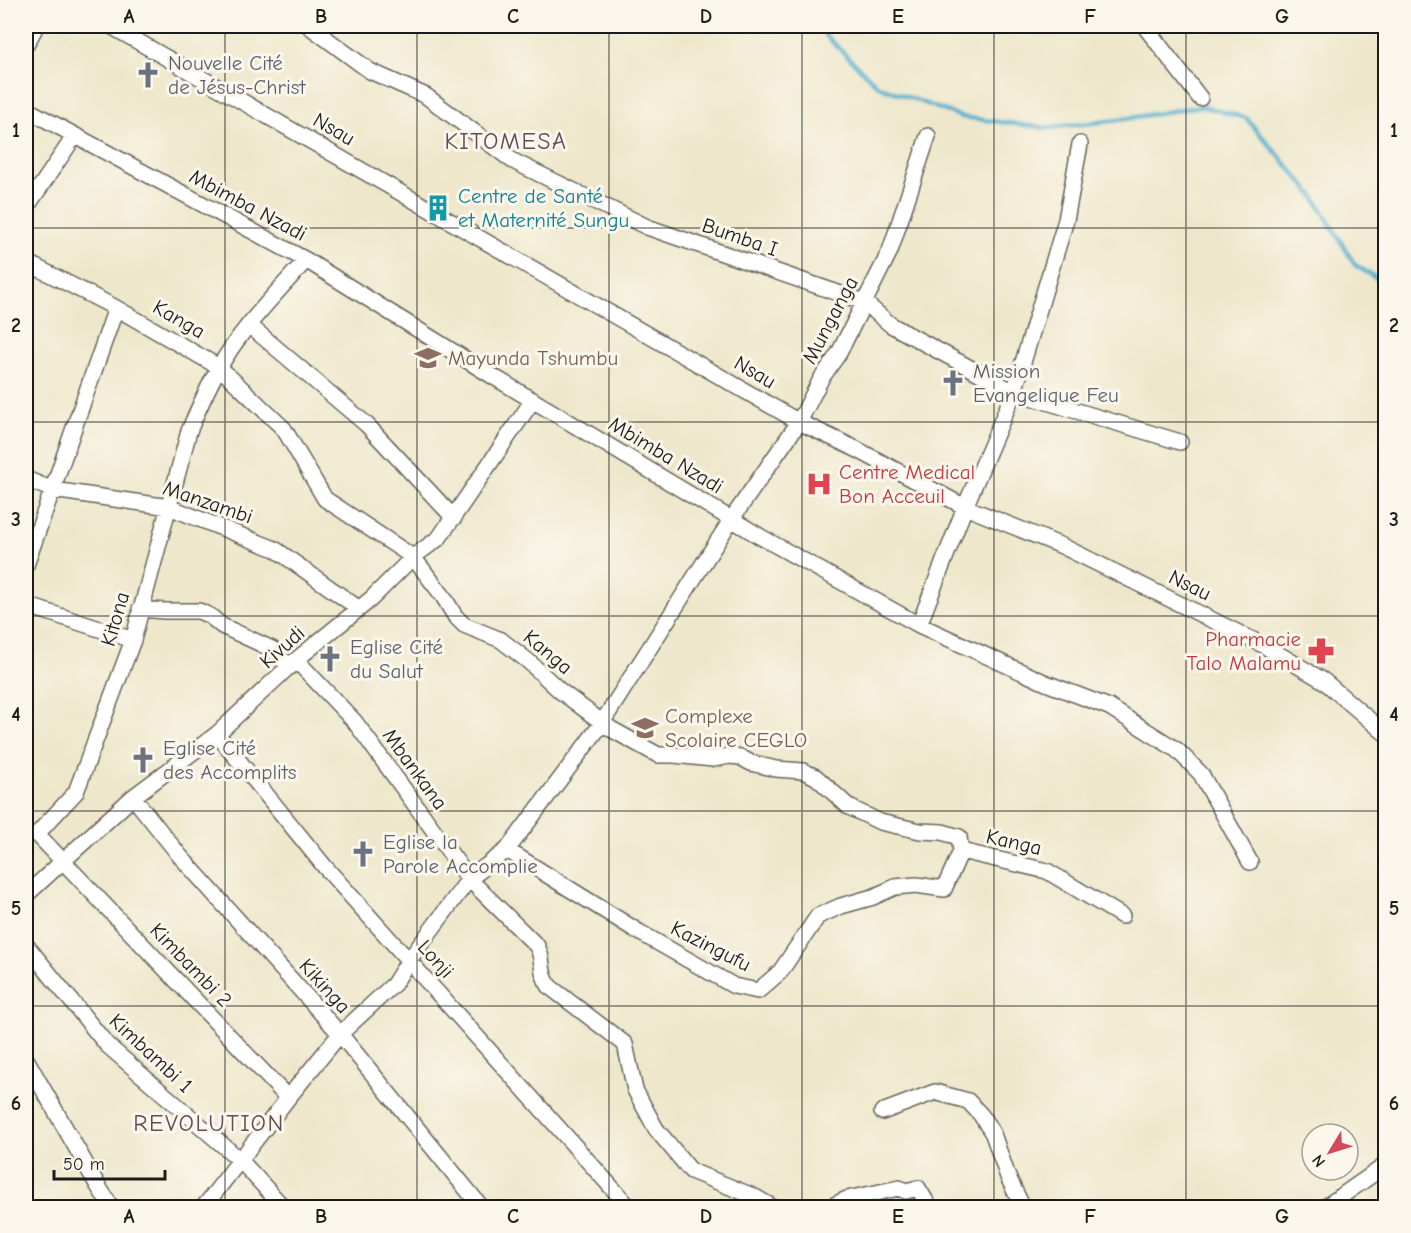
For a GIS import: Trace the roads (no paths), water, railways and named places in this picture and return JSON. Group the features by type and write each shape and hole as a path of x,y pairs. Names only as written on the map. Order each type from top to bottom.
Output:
{"street":[{"path":"26,44 36,26"},
{"name":"Nsau","path":"111,26 799,422 856,449 965,507 1062,546 1263,645 1324,681 1386,734"},
{"name":"Bumba I","path":"309,26 370,72 426,96 513,161 647,227 864,302 891,325 1014,392 1180,442"},
{"path":"1149,26 1146,28 1200,98"},
{"name":"Mbimba Nzadi","path":"26,110 306,260 731,520 919,625 1046,683 1109,707 1177,750 1201,774 1250,862"},
{"name":"Munganga","path":"203,1208 340,1034 394,984 469,879 507,850 603,722 731,520 799,422 821,379 839,353 890,251 928,136"},
{"path":"26,208 74,137"},
{"path":"919,625 965,507 1014,392 1066,220 1080,144"},
{"name":"Kitona","path":"62,862 37,834 76,792 133,640 189,431 219,367 249,325 306,260"},
{"name":"Kanga","path":"26,262 116,308 219,367 284,429 325,500 413,557 464,625 501,640 559,690 611,729 658,755 713,759 740,757 752,763 776,769 804,771 816,777 849,807 880,822 959,837 960,851 1047,871 1122,915"},
{"path":"26,565 116,308"},
{"path":"249,325 367,425 454,518"},
{"name":"Kivudi","path":"26,895 133,797 217,734 293,664 371,599 413,557 439,538 533,400"},
{"name":"Manzambi","path":"26,479 53,489 169,507 275,549 358,608"},
{"path":"26,605 133,640"},
{"name":"Mbankana","path":"140,609 199,611 210,616 222,626 272,649 293,664 355,722 469,879 537,946 540,951 542,975 550,987 625,1044 635,1090 656,1129 692,1171 755,1197 774,1208"},
{"name":"Lonji","path":"217,734 326,867 630,1208"},
{"name":"Kikinga","path":"133,797 180,856 340,1034 482,1208"},
{"name":"Kazingufu","path":"507,850 639,932 734,986 758,991 780,972 818,916 895,887 916,885 944,889 960,851"},
{"name":"Kimbambi 2","path":"62,862 288,1098"},
{"name":"Kimbambi 1","path":"26,945 107,1045 240,1160 284,1208"},
{"path":"26,1059 112,1208"},
{"path":"882,1112 935,1092 968,1101 993,1134 1008,1178 1023,1208"},
{"path":"1324,1208 1386,1165"},
{"path":"828,1208 847,1199 899,1188 906,1191 918,1188 930,1208"}],"waterway":[{"path":"822,26 825,35 878,86 962,117 1046,128 1119,120 1201,106 1246,118 1313,195 1355,265 1381,281 1386,278"}],"place":[{"name":"Nouvelle Cité de Jésus-Christ","path":"148,75"},
{"name":"Centre de Santé et Maternité Sungu","path":"438,208"},
{"name":"Mayunda Tshumbu","path":"428,358"},
{"name":"Mission Evangelique Feu","path":"953,383"},
{"name":"Centre Medical Bon Acceuil","path":"819,484"},
{"name":"Pharmacie Talo Malamu","path":"1321,651"},
{"name":"Eglise Cité du Salut","path":"330,659"},
{"name":"Complexe Scolaire CEGLO","path":"645,728"},
{"name":"Eglise Cité des Accomplits","path":"143,760"},
{"name":"Eglise la Parole Accomplie","path":"363,854"}],"district":[{"name":"KITOMESA","path":"506,141"},
{"name":"REVOLUTION","path":"209,1123"}]}
